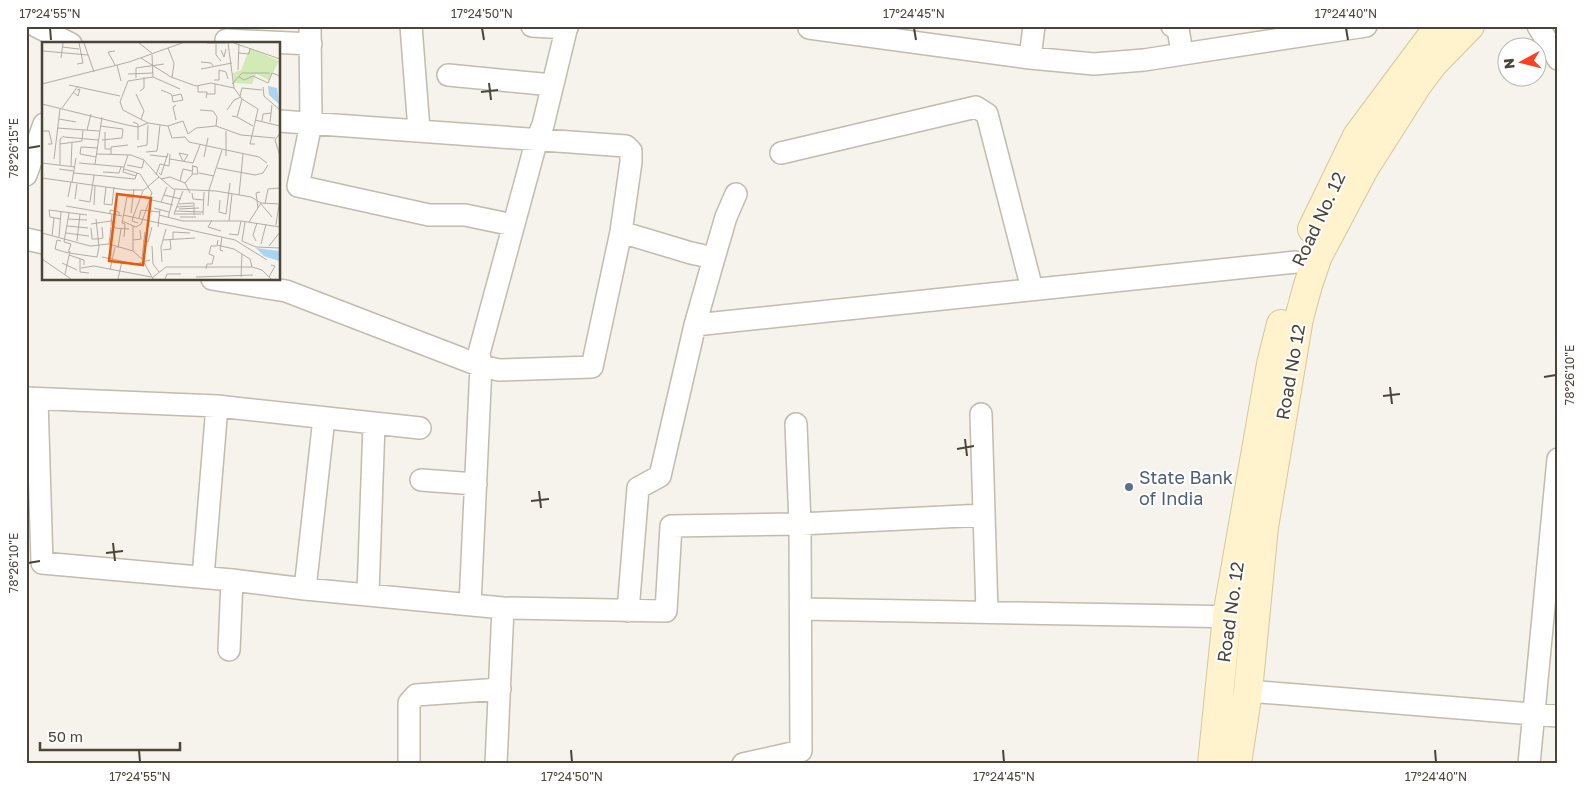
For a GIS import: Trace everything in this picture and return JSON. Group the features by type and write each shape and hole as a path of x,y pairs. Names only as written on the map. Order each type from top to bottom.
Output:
{"main road":[{"name":"Road No. 12","path":"1212,764 1227,616 1271,364 1296,262 1357,136 1439,26"},
{"name":"Road No 12","path":"1237,764 1248,691 1264,527 1287,383 1299,318 1308,285 1318,256 1364,169 1418,84 1433,64 1470,26"}],"street":[{"path":"36,26 66,42"},
{"path":"411,26 419,130"},
{"path":"470,605 481,366 479,353 537,139 543,125 567,27 532,26"},
{"path":"1030,58 1034,26"},
{"path":"1172,26 1178,28 1182,54"},
{"path":"809,28 1030,58 1094,64 1144,60 1366,26"},
{"path":"1538,26 1558,59"},
{"path":"226,40 310,35 311,124 298,186 429,214 465,215 513,225"},
{"path":"448,75 552,85"},
{"path":"781,153 976,106 988,114 1032,289"},
{"path":"218,280 286,291 481,366 499,370 592,366 621,232 631,162 631,151 626,146 280,121"},
{"path":"26,175 42,130"},
{"path":"628,612 638,488 660,476 695,325 726,217 736,194"},
{"path":"621,232 714,258"},
{"path":"26,239 42,243"},
{"path":"695,325 1296,262"},
{"path":"420,428 217,406 31,398 42,562 504,608 628,612 666,611 671,526 800,524 984,515"},
{"path":"203,577 217,406"},
{"path":"981,414 987,612"},
{"path":"304,589 324,418"},
{"path":"368,594 374,424"},
{"path":"743,764 801,751 800,524 796,424"},
{"path":"1529,764 1558,459"},
{"path":"421,480 476,484"},
{"path":"229,650 232,580"},
{"path":"496,764 504,608"},
{"path":"801,608 1255,617"},
{"path":"409,764 409,703 416,695 500,689"},
{"path":"1248,691 1558,716"}],"place":[{"name":"State Bank of India","path":"1129,487"}]}
